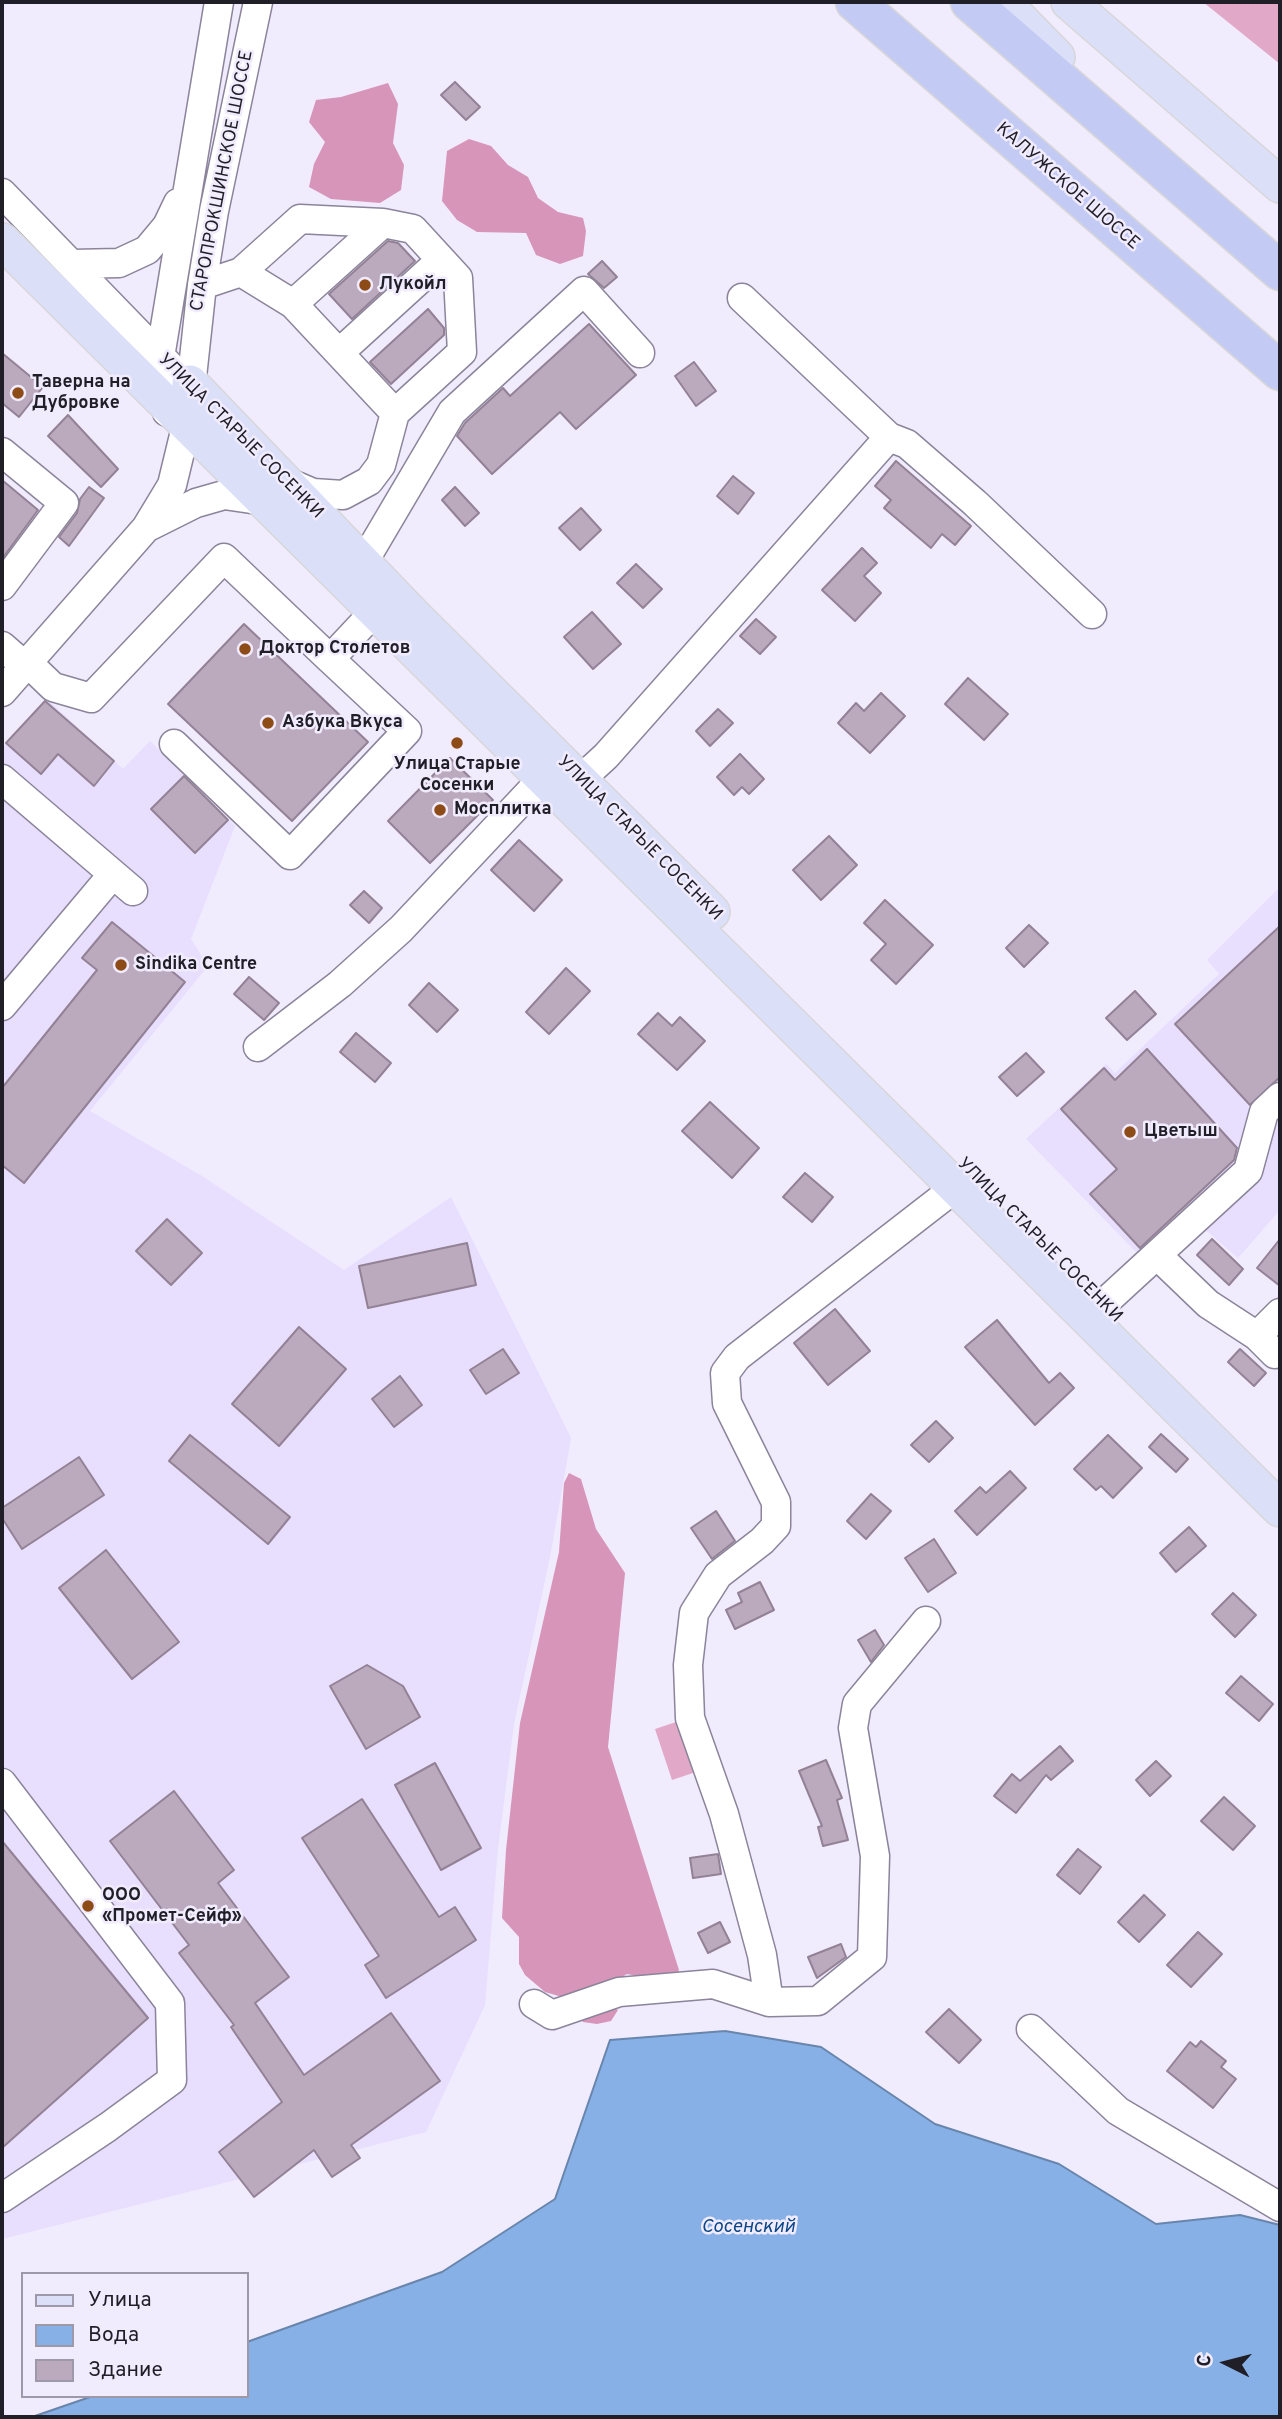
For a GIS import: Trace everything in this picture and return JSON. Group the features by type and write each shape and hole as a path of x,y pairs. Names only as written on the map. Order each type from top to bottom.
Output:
{"highway":[{"name":"КАЛУЖСКОЕ ШОССЕ","path":"855,2 1280,371"},
{"path":"970,2 1280,271"}],"main road":[{"path":"1003,2 1164,168"},
{"path":"1069,2 1280,185"},
{"name":"УЛИЦА СТАРЫЕ СОСЕНКИ","path":"2,241 275,491 363,563 1280,1482"},
{"name":"УЛИЦА СТАРЫЕ СОСЕНКИ","path":"275,491 375,611 1280,1509"}],"street":[{"name":"СТАРОПРОКШИНСКОЕ ШОССЕ","path":"160,357 219,2"},
{"name":"СТАРОПРОКШИНСКОЕ ШОССЕ","path":"2,692 146,528 173,485 181,403 258,2"},
{"path":"73,264 119,263 147,250 167,226 180,200 198,118"},
{"name":"УЛИЦА СТАРЫЕ СОСЕНКИ","path":"2,193 160,357 181,403"},
{"path":"146,528 196,503 224,495 275,491 351,493 369,481 381,465 395,413 462,352 458,278 413,229 383,223 300,219 241,272 202,285"},
{"path":"293,304 383,223"},
{"path":"339,353 442,260"},
{"path":"241,272 293,304 395,413"},
{"path":"363,563 452,412 584,291 640,353"},
{"path":"742,298 889,437 907,444 966,495 1092,614"},
{"path":"580,779 606,756 889,437"},
{"path":"2,452 64,503 6,572"},
{"path":"2,646 53,687 91,698 224,558 407,731 290,855 174,744"},
{"path":"330,659 375,611"},
{"path":"258,1047 340,984 401,929 544,778"},
{"path":"2,779 123,882 2,1006"},
{"path":"1102,1306 1248,1171 1265,1112 1280,1097"},
{"path":"769,2002 762,1955 724,1814 690,1718 688,1665 694,1613 718,1575 762,1541 776,1526 776,1502 727,1403 725,1373 737,1357 955,1188"},
{"path":"1158,1255 1208,1304 1266,1345 1280,1313"},
{"path":"534,2004 552,2015 619,1992 713,1984 769,2002 818,2001 872,1957 875,1856 853,1728 857,1704 926,1621"},
{"path":"2,1783 170,2003 172,2080 108,2127 2,2198"},
{"path":"1031,2029 1118,2111 1280,2207"}],"shaded area":[{"path":"1203,2 1280,2 1280,64"},
{"path":"388,83 398,104 393,143 404,165 401,190 380,203 331,199 309,187 314,164 325,142 309,122 316,100 341,97"},
{"path":"469,139 491,146 508,165 528,177 538,198 558,212 583,218 586,231 583,256 560,264 536,255 526,233 477,232 457,220 442,201 447,151"},
{"path":"47,699 123,769 150,741 235,826 191,939 208,966 90,1111 202,1176 344,1270 451,1197 571,1438 550,1557 514,1724 498,1848 485,2005 426,2132 2,2239 2,748"},
{"path":"1280,887 1280,1210 1238,1258 1184,1211 1138,1254 1026,1139 1106,1064 1115,1073 1219,974 1207,960"},
{"path":"569,1473 581,1479 596,1529 625,1573 608,1747 679,1970 673,1983 627,1974 616,1981 607,2004 618,2010 611,2021 597,2024 583,2022 569,1999 545,1992 525,1975 519,1964 519,1937 502,1918 506,1850 520,1723 559,1552 564,1483"},
{"path":"682,1720 699,1771 672,1780 655,1729"}],"water":[{"name":"Сосенский","path":"725,2031 821,2047 935,2124 1059,2164 1156,2224 1240,2215 1280,2225 1280,2417 32,2417 87,2398 248,2398 248,2342 442,2272 555,2199 610,2040"}],"building":[{"path":"455,82 480,107 466,120 441,95"},
{"path":"388,241 398,243 415,261 352,319 329,294"},
{"path":"602,261 617,277 604,288 588,274"},
{"path":"428,309 444,328 444,335 391,384 370,362"},
{"path":"589,324 636,375 576,429 560,412 492,474 457,436 465,423 503,388 510,396"},
{"path":"2,353 43,387 19,417 2,403"},
{"path":"694,362 716,391 696,406 675,376"},
{"path":"68,415 118,469 101,487 48,436"},
{"path":"896,461 971,526 955,545 942,534 931,548 884,508 891,500 875,486"},
{"path":"733,476 754,493 738,514 717,496"},
{"path":"2,480 38,510 2,559"},
{"path":"89,487 104,498 69,546 59,537 77,513 80,499"},
{"path":"455,487 479,513 465,526 442,500"},
{"path":"581,508 601,530 580,550 559,528"},
{"path":"862,548 877,563 864,576 881,593 855,621 822,590"},
{"path":"636,564 662,589 643,608 617,583"},
{"path":"592,612 621,644 593,669 564,637"},
{"path":"756,619 776,637 760,654 740,636"},
{"name":"Азбука Вкуса","path":"244,624 368,742 292,821 168,704"},
{"path":"968,678 1008,714 984,740 945,704"},
{"path":"881,693 905,716 870,753 838,723 856,703 864,711"},
{"path":"45,701 114,761 94,786 58,754 41,774 6,743"},
{"path":"718,709 733,723 710,746 696,731"},
{"path":"740,754 764,779 749,794 742,787 734,795 717,777"},
{"name":"Мосплитка","path":"450,758 493,800 430,863 388,821"},
{"path":"184,776 228,820 195,853 151,809"},
{"path":"829,836 857,865 821,900 793,870"},
{"path":"519,840 562,880 534,911 491,870"},
{"path":"364,891 382,908 369,923 350,905"},
{"path":"885,900 933,945 896,984 871,960 886,944 864,923"},
{"path":"112,922 185,982 24,1183 2,1165 2,1088 97,970 82,958"},
{"path":"1029,925 1048,943 1024,967 1006,948"},
{"path":"1280,926 1280,1077 1250,1105 1175,1024"},
{"path":"566,968 590,991 549,1034 526,1012"},
{"path":"249,977 279,1003 264,1020 234,994"},
{"path":"429,983 458,1010 437,1032 409,1005"},
{"path":"1135,991 1156,1014 1127,1040 1106,1018"},
{"path":"658,1013 672,1026 680,1017 705,1041 677,1070 638,1034"},
{"path":"356,1033 391,1063 375,1082 340,1052"},
{"path":"1147,1049 1237,1148 1234,1160 1140,1248 1090,1194 1117,1169 1061,1109 1104,1068 1115,1080"},
{"path":"1026,1053 1044,1072 1017,1096 999,1077"},
{"path":"710,1102 759,1148 732,1178 682,1131"},
{"path":"805,1173 833,1197 812,1222 783,1197"},
{"path":"167,1219 202,1253 171,1285 136,1251"},
{"path":"1212,1239 1243,1269 1229,1285 1197,1255"},
{"path":"1280,1239 1280,1286 1257,1268"},
{"path":"467,1243 476,1285 368,1308 359,1266"},
{"path":"835,1309 870,1351 828,1385 794,1343"},
{"path":"997,1320 1049,1383 1060,1373 1074,1388 1035,1425 965,1347"},
{"path":"299,1327 346,1369 279,1446 232,1404"},
{"path":"503,1349 519,1373 486,1394 470,1370"},
{"path":"1240,1349 1266,1373 1254,1386 1228,1362"},
{"path":"400,1376 422,1405 394,1427 372,1399"},
{"path":"936,1421 953,1438 929,1462 911,1445"},
{"path":"1161,1434 1188,1459 1176,1472 1149,1447"},
{"path":"190,1435 290,1517 268,1544 169,1461"},
{"path":"1108,1435 1142,1468 1113,1498 1101,1486 1096,1490 1074,1469"},
{"path":"79,1457 104,1495 22,1549 2,1518 2,1508"},
{"path":"1010,1471 1026,1488 977,1535 955,1511 980,1487 986,1493"},
{"path":"871,1494 891,1511 866,1539 847,1521"},
{"path":"716,1511 735,1541 712,1559 691,1528"},
{"path":"1189,1527 1206,1546 1176,1572 1160,1553"},
{"path":"934,1539 956,1573 928,1592 905,1558"},
{"path":"106,1550 179,1642 132,1679 59,1588"},
{"path":"760,1582 774,1610 735,1629 726,1610 742,1602 738,1593"},
{"path":"1233,1593 1256,1615 1235,1637 1212,1614"},
{"path":"875,1630 884,1645 871,1662 858,1640"},
{"path":"367,1665 403,1686 420,1717 366,1749 330,1686"},
{"path":"1241,1676 1273,1704 1259,1721 1226,1693"},
{"path":"1060,1746 1073,1761 1051,1780 1046,1775 1016,1813 994,1796 1012,1774 1020,1781"},
{"path":"826,1760 842,1798 837,1800 848,1840 823,1846 818,1827 822,1826 799,1771"},
{"path":"1156,1761 1171,1776 1150,1796 1136,1780"},
{"path":"435,1763 481,1848 441,1870 395,1785"},
{"path":"174,1791 234,1870 218,1883 289,1977 255,2003 304,2075 391,2013 440,2081 351,2145 360,2158 332,2177 314,2150 254,2197 219,2152 282,2102 231,2027 234,2025 179,1953 189,1945 110,1841"},
{"path":"1224,1797 1255,1826 1233,1850 1201,1821"},
{"path":"362,1799 439,1917 455,1907 476,1940 386,1998 365,1965 379,1956 302,1838"},
{"path":"2,1841 148,2018 2,2148"},
{"path":"1078,1849 1101,1867 1080,1894 1057,1875"},
{"path":"718,1854 721,1874 693,1878 690,1858"},
{"path":"1144,1895 1165,1915 1139,1942 1118,1922"},
{"path":"720,1922 730,1942 708,1953 698,1933"},
{"path":"1198,1932 1222,1954 1191,1987 1167,1965"},
{"path":"841,1944 846,1957 817,1978 808,1957"},
{"path":"949,2009 981,2040 959,2063 926,2032"},
{"path":"1201,2041 1226,2061 1221,2067 1236,2079 1213,2108 1167,2071 1190,2042 1196,2047"}],"place":[{"name":"Лукойл","path":"365,285"},
{"name":"Таверна на Дубровке","path":"18,393"},
{"name":"Доктор Столетов","path":"245,649"},
{"name":"Азбука Вкуса","path":"268,723"},
{"name":"Улица Старые Сосенки","path":"457,743"},
{"name":"Мосплитка","path":"440,810"},
{"name":"Sindika Centre","path":"121,965"},
{"name":"Цветыш","path":"1130,1132"},
{"name":"ООО «Промет-Сейф»","path":"88,1906"}]}
